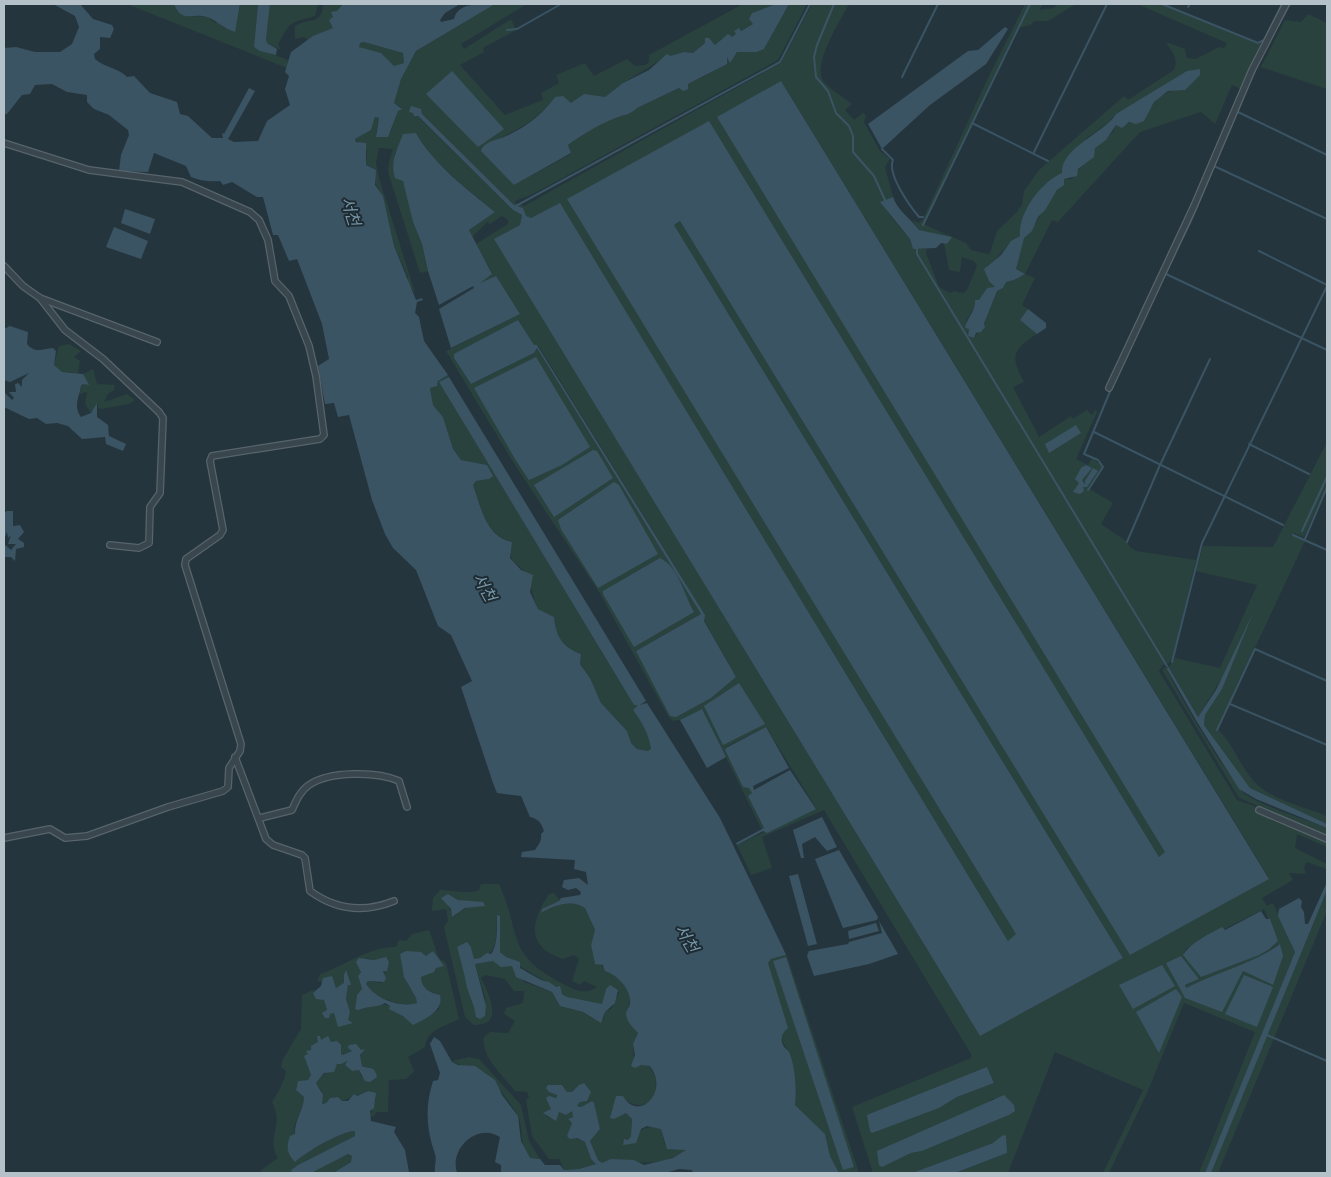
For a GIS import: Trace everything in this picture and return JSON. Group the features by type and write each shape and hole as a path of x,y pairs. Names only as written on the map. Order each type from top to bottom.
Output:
{"street":[{"path":"1109,388 1194,206 1252,70 1286,4"},
{"path":"4,143 90,170 182,182 250,212 259,220 268,240 275,281 289,296 309,346 316,376 324,435 320,439 212,456 210,461 223,530 220,535 186,559 184,564 241,744 240,751 229,768 228,787 223,791 168,807 87,836 65,838 50,829 4,838"},
{"path":"4,266 23,286 40,298 157,342"},
{"path":"40,298 66,330 103,359 163,418 160,493 150,507 149,543 138,548 110,545"},
{"path":"235,756 269,843 302,855 305,858 310,891 341,907 358,909 376,908 394,901"},
{"path":"260,818 292,810 301,792 310,784 332,775 389,776 399,781 407,807"},
{"path":"1259,810 1327,839"}],"green space":[{"path":"127,4 174,4 184,15 208,17 215,23 240,9 240,4 258,4 254,47 288,60 287,68"},
{"path":"270,4 318,4 315,16 295,22 289,27 278,44 281,50 267,43 266,39"},
{"path":"323,4 343,4 333,17 333,28 308,40 304,37 295,39 295,26 317,18 322,11"},
{"path":"495,4 527,4 461,44 464,49 511,19 516,30 483,48 484,52 460,65 505,115 543,100 541,93 559,83 556,75 585,63 594,76 627,59 635,66 645,65 649,62 649,55 743,4 776,4 752,13 753,24 740,31 734,31 736,34 732,38 721,39 715,45 709,38 705,39 705,43 693,53 684,52 664,58 623,83 605,97 571,103 555,97 534,119 491,143 514,185 571,154 568,145 596,127 629,114 637,108 703,77 715,70 727,57 730,62 737,52 757,52 764,49 789,4 807,4 778,60 533,194 515,201 515,203 524,206 781,63 812,4 849,4 828,43 821,65 821,75 827,85 852,104 845,110 854,120 863,113 866,115 864,122 880,151 890,159 885,167 893,197 881,202 910,239 913,249 927,249 926,253 939,287 950,293 954,291 963,293 967,290 977,266 974,261 962,257 960,272 949,270 944,244 947,244 951,237 919,230 912,220 919,223 923,219 987,80 1025,4 1029,4 923,224 966,243 971,250 988,254 997,231 1022,205 1024,191 1039,170 1124,96 1128,100 1174,70 1176,61 1166,42 1185,49 1187,58 1196,59 1219,47 1224,48 1227,43 1137,4 1160,4 1257,44 1263,43 1256,53 1241,89 1232,85 1215,124 1201,112 1140,132 1058,222 1052,220 1025,274 1035,278 1022,305 1028,309 1021,320 1037,334 1018,349 1015,360 1024,382 1013,387 1039,437 1071,416 1073,419 1087,410 1092,415 1095,410 1097,412 1076,459 1088,465 1092,458 1102,467 1088,488 1113,503 1101,524 1126,541 1136,551 1196,560 1173,656 1169,663 1163,665 1159,671 1237,800 1271,812 1327,841 1327,847 1297,834 1295,848 1327,864 1326,869 1307,862 1304,867 1306,874 1289,873 1293,880 1262,898 1267,906 1273,903 1295,952 1205,1173 1199,1173 1255,1032 1184,1003 1147,1093 1109,1173 1103,1173 1143,1090 1055,1052 1008,1173 955,1173 1007,1153 993,1143 912,1173 873,1173 852,1107 971,1058 971,1054 824,810 762,837 772,868 751,875 737,845 816,808 766,727 726,747 725,750 743,787 749,787 752,793 748,796 764,829 762,830 702,709 680,720 673,721 668,716 599,592 513,462 446,351 520,314 496,276 481,285 479,283 492,273 476,244 508,224 508,220 502,216 490,224 487,222 472,237 469,230 495,212 442,166 423,145 416,133 398,148 394,155 409,199 413,222 422,244 428,271 420,273 388,172 393,149 379,148 376,163 415,293 408,284 408,277 394,246 383,196 376,185 372,168 366,165 367,151 355,139 371,130 375,117 379,118 376,133 390,133 401,107 394,103 401,79 416,51","holes":["781,81 1269,878 1130,954 680,221 674,225 1123,958 980,1036 495,240 520,225 522,215 513,210 413,113 421,109 422,114 514,205 523,208 525,216 531,218 560,204 1008,941 1017,934 568,200 709,122 1159,857 1165,852","1173,81 1175,90 1160,97 1149,110 1144,121 1116,125 1113,132 1095,148 1072,179 1064,179 1061,187 1024,238 1016,269 1024,274 1006,282 1003,288 997,291 984,325 974,338 968,336 969,329 966,321 987,288 995,288 987,266 1011,242 1020,236 1025,214 1044,185 1062,173 1087,138 1108,123 1116,114","518,320 534,346 538,345 705,615 704,620 736,677 711,698 708,699 636,651 701,614 537,348 534,353 471,384 454,358","1264,909 1278,941 1268,950 1233,965 1189,961 1185,958 1184,953 1187,948","1279,944 1273,985 1243,971 1185,998 1181,956 1199,979 1184,986 1186,988 1258,957","987,1067 994,1083 957,1097 939,1108 886,1127","994,1098 1009,1115 922,1151 911,1153 882,1167"]},
{"path":"1030,4 1043,4 1039,10 1054,8 1058,4 1076,4 1048,21 1034,21 1031,25 1018,28"},
{"path":"1308,14 1327,23 1327,89 1261,67 1285,20 1301,22"},
{"path":"364,42 403,53 404,63 394,67 381,53 358,47 360,43"},
{"path":"69,344 81,351 74,357 80,361 78,373 62,372 54,365 59,346"},
{"path":"93,369 97,384 115,385 114,390 108,394 104,402 127,394 135,400 129,404 101,409 98,408 98,404 91,413 85,404 87,392 79,394 84,380 83,374"},
{"path":"448,375 449,377 440,383 634,705 638,705 638,717 645,727 650,741 651,749 648,751 637,749 631,743 627,731 601,703 590,678 580,663 581,654 569,648 561,640 556,630 554,617 538,609 527,575 512,559 512,542 496,534 486,520 473,485 476,481 489,479 487,465 461,460 453,449 443,417 433,405 430,388 437,386 438,381"},
{"path":"1327,442 1327,484 1304,537 1294,533 1293,535 1305,541 1217,729 1227,740 1247,773 1259,786 1287,802 1327,816 1327,824 1250,788 1204,725 1205,715 1222,689 1231,663 1198,717 1169,667 1175,658 1220,668 1257,585 1196,571 1203,546 1273,547"},
{"path":"1167,666 1178,691 1202,732 1245,794 1273,808 1327,828 1327,835 1239,798 1162,670"},
{"path":"481,884 499,884 518,942 532,963 546,974 569,987 589,991 597,987 584,981 580,985 572,981 579,959 574,955 563,959 551,954 542,948 535,932 538,914 549,894 554,893 560,901 542,909 541,912 557,905 569,903 585,908 595,930 591,945 595,964 604,966 615,975 630,995 627,1016 638,1033 633,1044 634,1061 650,1066 656,1079 655,1098 646,1104 636,1104 616,1096 615,1106 611,1110 626,1113 632,1119 631,1136 628,1140 624,1140 623,1144 640,1131 649,1127 655,1127 661,1129 665,1145 686,1150 666,1160 656,1162 602,1163 598,1160 590,1141 600,1129 592,1101 581,1107 577,1106 580,1102 584,1102 589,1092 583,1083 572,1092 567,1092 562,1085 555,1085 549,1092 557,1095 553,1099 551,1109 546,1116 553,1119 559,1112 569,1113 572,1110 573,1117 568,1119 572,1123 572,1137 585,1142 591,1159 596,1164 579,1169 564,1170 559,1159 549,1159 532,1136 526,1100 529,1097 527,1092 515,1091 489,1059 484,1044 484,1037 490,1032 508,1033 515,1021 504,1014 506,1008 523,1003 524,991 514,991 505,979 485,975 481,978 488,992 492,1015 484,1024 474,1025 465,1017 444,927 448,921 446,909 432,911 433,898 440,890 465,892 479,890","holes":["453,897 459,900 480,907 469,907 453,917 448,905","497,915 500,952 520,967 555,987 566,996 580,1001 602,1004 606,989 619,992 612,1008 605,1012 604,1019 594,1019 583,1012 560,1006 552,992 524,982 512,966 493,961 475,964 485,997 486,1013 471,994 464,965 457,947 471,947 474,959 488,954 495,944"]},
{"path":"1327,890 1327,911 1218,1173 1211,1173"},
{"path":"429,930 439,958 446,963 459,1019 442,1026 429,1036 425,1047 408,1057 414,1071 406,1079 389,1080 388,1112 376,1112 374,1116 370,1116 376,1099 368,1091 342,1101 338,1097 330,1098 326,1103 322,1104 321,1090 316,1083 330,1069 347,1060 345,1065 352,1071 359,1070 361,1076 370,1082 373,1079 362,1065 360,1058 364,1050 352,1051 343,1055 331,1042 313,1045 305,1059 311,1075 308,1080 298,1081 296,1090 304,1097 304,1103 294,1126 296,1161 341,1134 355,1131 355,1136 298,1165 291,1170 292,1173 262,1173 260,1171 278,1158 273,1144 277,1118 272,1102 286,1071 281,1067 282,1061 301,1029 302,995 316,989 313,993 324,1000 327,1011 330,1014 334,1013 345,1024 350,1012 346,999 348,985 344,984 336,988 334,983 317,981 320,974 366,953 396,947 399,940 406,941 412,934","holes":["433,951 440,962 421,977 421,981 427,989 440,995 439,1009 424,1019 392,1006 376,1005 359,1010 355,1008 357,995 362,990 358,976 361,972 359,966 367,958 381,959 385,975 381,983 368,981 366,985 382,998 403,1004 417,1003 407,983 401,961 421,952 426,956"]},
{"path":"787,956 859,1173 839,1173 830,1156 825,1134 795,1105 796,1085 794,1072 788,1051 782,1039 783,1032 768,963 771,959","holes":["773,961 854,1167 843,1169"]},
{"path":"469,1057 479,1059 521,1105 529,1141 540,1159 530,1158 524,1149 517,1114 495,1085 477,1070 452,1061"},
{"path":"348,1154 352,1156 352,1161 333,1173 308,1173"}],"water":[{"name":"서천","path":"53,4 80,4 93,19 112,25 114,29 110,38 100,37 100,49 94,54 95,59 127,77 134,76 150,93 177,102 180,114 188,116 212,138 223,138 222,133 224,134 249,88 255,91 228,139 234,142 258,141 267,121 290,105 285,89 289,76 285,72 291,52 313,36 333,28 329,20 333,17 331,12 337,11 343,4 460,4 445,13 440,20 441,22 454,19 460,9 470,5 495,4 416,51 401,79 394,103 402,109 398,111 388,137 376,137 379,118 375,117 371,130 355,139 356,142 366,143 366,165 376,170 375,185 383,196 394,246 416,300 422,298 423,300 417,302 415,313 419,317 424,341 448,375 438,381 437,386 430,388 433,405 443,417 453,449 461,460 487,465 493,476 489,479 476,481 473,485 490,528 503,539 512,542 510,558 521,570 533,575 530,592 538,609 554,617 556,630 561,640 569,648 581,654 580,664 590,678 601,703 627,731 631,743 637,749 648,751 651,749 647,733 633,710 638,705 634,705 439,382 449,377 646,701 640,705 647,703 720,818 786,955 771,959 768,963 788,1028 783,1034 782,1040 793,1064 796,1085 795,1105 825,1134 830,1156 839,1173 693,1173 692,1170 679,1169 665,1173 501,1173 501,1165 495,1162 500,1137 491,1133 482,1133 474,1135 461,1147 457,1155 457,1173 435,1173 436,1156 428,1127 430,1090 433,1081 438,1080 440,1073 430,1044 434,1037 440,1041 452,1062 458,1065 475,1066 495,1080 502,1095 518,1116 521,1141 530,1158 540,1159 545,1165 560,1165 564,1170 579,1169 596,1164 591,1159 585,1142 577,1138 570,1139 567,1136 572,1123 568,1119 573,1117 572,1111 566,1115 559,1112 556,1121 543,1113 551,1109 546,1098 549,1096 556,1098 557,1095 549,1092 546,1088 548,1085 562,1085 567,1092 572,1092 584,1083 591,1092 587,1101 580,1102 577,1106 581,1107 592,1101 594,1103 600,1129 590,1141 598,1160 602,1163 611,1159 634,1160 644,1165 673,1158 686,1150 667,1149 661,1129 647,1126 641,1129 636,1143 623,1145 624,1139 628,1140 631,1136 632,1119 626,1113 614,1119 610,1118 616,1096 623,1096 629,1104 643,1105 650,1101 656,1085 655,1076 650,1066 641,1065 635,1068 631,1066 635,1055 633,1044 638,1033 630,1025 626,1013 630,998 626,988 618,979 605,971 603,965 595,964 591,945 595,930 585,908 580,905 563,904 541,913 542,909 559,901 561,898 580,895 581,892 576,888 568,890 562,887 564,880 579,878 588,885 586,872 574,869 575,860 521,857 522,852 535,850 541,841 543,828 538,820 530,817 521,796 497,793 461,687 472,681 451,635 438,626 416,570 393,548 385,534 372,500 349,415 338,417 334,403 325,404 318,366 329,359 322,324 297,259 289,261 278,235 273,235 263,197 257,197 232,182 223,185 220,181 205,181 191,177 186,166 154,153 148,172 119,171 121,155 129,135 128,130 109,115 94,109 87,102 87,95 67,92 52,84 35,85 30,94 22,95 7,114 4,114 4,48 16,47 35,52 60,52 72,44 79,27 75,16","holes":["364,42 403,53 404,63 394,66 381,53 359,47 360,43"]},
{"path":"174,4 240,4 235,32 207,17 184,16 180,14"},
{"path":"258,4 270,4 266,39 267,43 277,49 276,55 260,51 254,47"},
{"path":"776,4 789,4 764,49 757,52 737,52 730,63 727,57 727,64 688,84 688,89 683,91 679,88 637,108 629,114 596,127 568,145 571,153 514,185 481,151 488,143 527,125 555,97 563,96 571,103 584,94 605,97 623,83 649,70 667,54 670,56 684,52 693,53 705,43 705,38 709,38 715,45 728,34 732,37 736,34 734,31 739,28 741,31 753,24 749,19 752,13"},
{"path":"1005,27 1008,29 986,64 930,105 882,149 868,124 968,51 978,50"},
{"path":"1200,69 1200,75 1185,90 1168,91 1154,102 1144,121 1136,124 1129,122 1122,128 1116,125 1106,140 1095,148 1094,157 1078,169 1077,176 1064,179 1064,185 1057,190 1045,210 1038,217 1032,231 1024,238 1016,269 1025,274 1006,282 1003,288 997,291 984,324 985,327 981,332 976,333 974,338 968,336 969,329 965,328 975,300 979,300 987,288 995,287 989,281 984,269 1001,255 1011,241 1020,236 1020,227 1032,199 1046,183 1062,173 1063,164 1068,156 1111,121 1116,114 1187,71"},
{"path":"452,71 504,129 478,147 426,94"},
{"path":"781,81 1269,879 1130,955 680,221 674,225 1123,958 980,1036 494,239 520,225 522,215 513,210 418,116 414,116 413,113 409,112 411,106 421,109 422,114 514,205 523,208 526,216 531,218 560,203 1008,941 1016,934 567,199 709,121 1159,857 1165,852 717,117"},
{"path":"416,133 423,145 442,166 495,212 469,230 492,274 480,283 496,276 520,314 451,348 439,309 474,288 473,286 439,305 422,244 413,222 403,181 395,178 393,166 403,134"},
{"path":"893,197 901,210 919,230 952,237 947,244 941,243 936,248 913,249 910,239 880,202"},
{"path":"125,209 155,219 150,234 121,223"},
{"path":"114,227 148,241 141,259 106,247"},
{"path":"1028,309 1046,323 1046,328 1037,334 1020,320"},
{"path":"518,320 534,345 537,345 705,615 704,621 736,677 711,698 676,717 670,716 636,651 701,614 537,348 534,353 471,384 454,358 454,354"},
{"path":"10,326 28,332 27,344 33,349 53,348 56,351 54,365 62,372 83,374 89,385 83,384 81,386 77,402 77,409 81,417 91,413 97,403 97,417 108,425 109,436 126,444 123,451 106,444 105,437 82,439 68,426 57,423 46,424 37,418 29,419 4,407 4,392 12,400 14,398 9,392 16,392 15,384 18,383 22,387 22,380 29,373 10,382 4,380 4,329"},
{"path":"536,357 590,447 562,465 529,480 474,388"},
{"path":"1076,425 1081,433 1049,453 1045,444"},
{"path":"593,450 597,451 613,478 554,517 534,485"},
{"path":"1086,465 1092,468 1082,480 1085,485 1085,481 1093,468 1098,471 1087,487 1083,487 1084,491 1080,494 1073,492 1079,483 1075,479 1081,468"},
{"path":"614,482 619,485 658,554 598,588 561,529 558,520"},
{"path":"13,511 13,526 20,525 24,532 18,539 24,543 24,547 16,549 15,561 11,557 4,557 4,544 11,550 16,544 8,544 11,535 8,538 7,532 4,539 4,513"},
{"path":"660,558 672,568 694,612 634,647 603,591"},
{"path":"1253,613 1222,689 1205,715 1204,725 1250,788 1327,824 1327,828 1256,799 1239,789 1197,722 1167,669 1168,666 1198,717 1216,690"},
{"path":"739,683 765,724 723,745 704,706"},
{"path":"702,709 726,757 707,768 680,720"},
{"path":"766,727 789,768 753,786 754,790 790,770 816,809 767,833 763,831 737,845 736,843 764,828 748,796 752,793 749,788 743,787 725,750"},
{"path":"822,817 837,847 827,851 815,837 802,844 804,858 801,858 793,830"},
{"path":"839,850 878,917 877,920 843,928 815,859"},
{"path":"798,874 817,944 808,946 789,876"},
{"path":"1327,882 1327,890 1211,1173 1205,1173 1295,952 1278,916 1279,909 1299,898 1302,901 1301,907 1304,912 1305,924 1308,924"},
{"path":"448,894 458,900 483,902 485,906 465,908 452,917 451,909 441,898"},
{"path":"1261,911 1266,919 1270,919 1278,941 1268,950 1201,977 1183,955 1190,947 1206,936 1222,927 1225,930"},
{"path":"497,915 500,916 500,952 506,957 520,962 520,968 556,987 560,986 562,994 567,997 602,1004 606,989 610,985 618,990 615,1003 605,1012 601,1023 583,1012 560,1006 552,992 516,977 512,966 501,967 493,961 475,964 486,1006 485,1016 480,1019 476,1017 457,947 467,942 471,947 474,959 480,958 487,953 491,954 496,941"},
{"path":"879,921 898,954 869,964 814,976 807,956 809,951 848,944 849,942 882,933"},
{"path":"876,923 879,931 849,939 848,931"},
{"path":"1280,944 1283,956 1273,985 1243,971 1222,1012 1185,998 1166,963 1181,956 1199,979 1185,985 1186,988 1258,957"},
{"path":"406,951 421,952 426,956 433,951 444,966 436,968 434,972 421,977 421,981 427,989 440,995 439,1006 436,1010 413,1025 403,1016 389,1009 390,1006 385,1003 359,1010 355,1009 357,995 362,989 358,976 361,972 356,962 359,958 374,960 386,957 389,962 387,971 383,971 386,978 384,982 368,981 366,984 376,994 396,1003 417,1003 404,977 400,954"},
{"path":"786,957 854,1167 843,1170 773,961"},
{"path":"1162,965 1175,986 1133,1009 1119,985"},
{"path":"346,970 351,985 348,985 346,999 350,1012 348,1020 353,1023 338,1027 334,1013 330,1014 329,1018 325,1018 322,1013 327,1010 324,1000 316,999 313,993 321,986 323,978 332,976 336,988 344,983"},
{"path":"1244,975 1273,987 1257,1027 1225,1014"},
{"path":"1176,989 1182,997 1159,1053 1136,1012"},
{"path":"317,1036 320,1036 321,1040 328,1036 331,1042 337,1041 341,1045 341,1054 343,1055 352,1051 348,1048 349,1045 356,1044 361,1050 365,1049 360,1055 362,1066 373,1069 377,1077 370,1082 365,1081 359,1070 352,1071 345,1065 347,1061 337,1064 334,1072 324,1073 316,1083 323,1095 322,1104 326,1103 330,1098 338,1097 342,1101 348,1101 354,1094 357,1096 368,1091 376,1093 374,1108 370,1111 371,1121 396,1127 394,1132 405,1150 409,1172 333,1173 351,1162 352,1156 348,1154 313,1172 292,1173 291,1170 298,1165 355,1136 355,1131 341,1134 315,1148 295,1162 290,1156 288,1147 290,1136 295,1134 296,1124 304,1102 304,1097 296,1090 298,1081 308,1080 311,1075 304,1056 308,1054 306,1051 311,1050 311,1046 318,1042"},
{"path":"987,1067 994,1083 957,1097 939,1108 872,1133 870,1131 867,1115"},
{"path":"1004,1095 1014,1105 1015,1111 1009,1115 922,1151 911,1153 882,1167 879,1165 877,1151"},
{"path":"1003,1135 1006,1136 1007,1153 955,1173 912,1173 993,1143"}],"waterway":[{"path":"507,30 517,29 561,4"},
{"path":"514,207 780,62 810,4"},
{"path":"834,4 814,57 816,77 828,91 836,113 849,126 853,136 853,152 874,176 885,200"},
{"path":"902,77 938,4"},
{"path":"923,225 1030,4"},
{"path":"1034,152 1107,4"},
{"path":"1162,4 1258,43 1264,40 1282,4"},
{"path":"1278,26 1290,4"},
{"path":"1163,278 1190,223 1256,68"},
{"path":"1238,112 1327,155"},
{"path":"972,123 1048,161"},
{"path":"882,149 893,160 893,173 905,197 919,217 923,217"},
{"path":"1214,166 1327,219"},
{"path":"917,247 917,254 1167,666"},
{"path":"1259,251 1327,285"},
{"path":"1166,274 1327,350"},
{"path":"1172,662 1202,543 1327,286"},
{"path":"1127,542 1160,465 1210,359"},
{"path":"1088,490 1103,467 1098,460 1084,454 1111,389"},
{"path":"1094,432 1283,525"},
{"path":"1249,444 1309,474"},
{"path":"1302,531 1327,477"},
{"path":"1305,539 1327,487"},
{"path":"1293,535 1327,550"},
{"path":"1217,730 1255,649 1327,681"},
{"path":"1230,704 1327,745"},
{"path":"1267,1035 1327,1061"}]}
